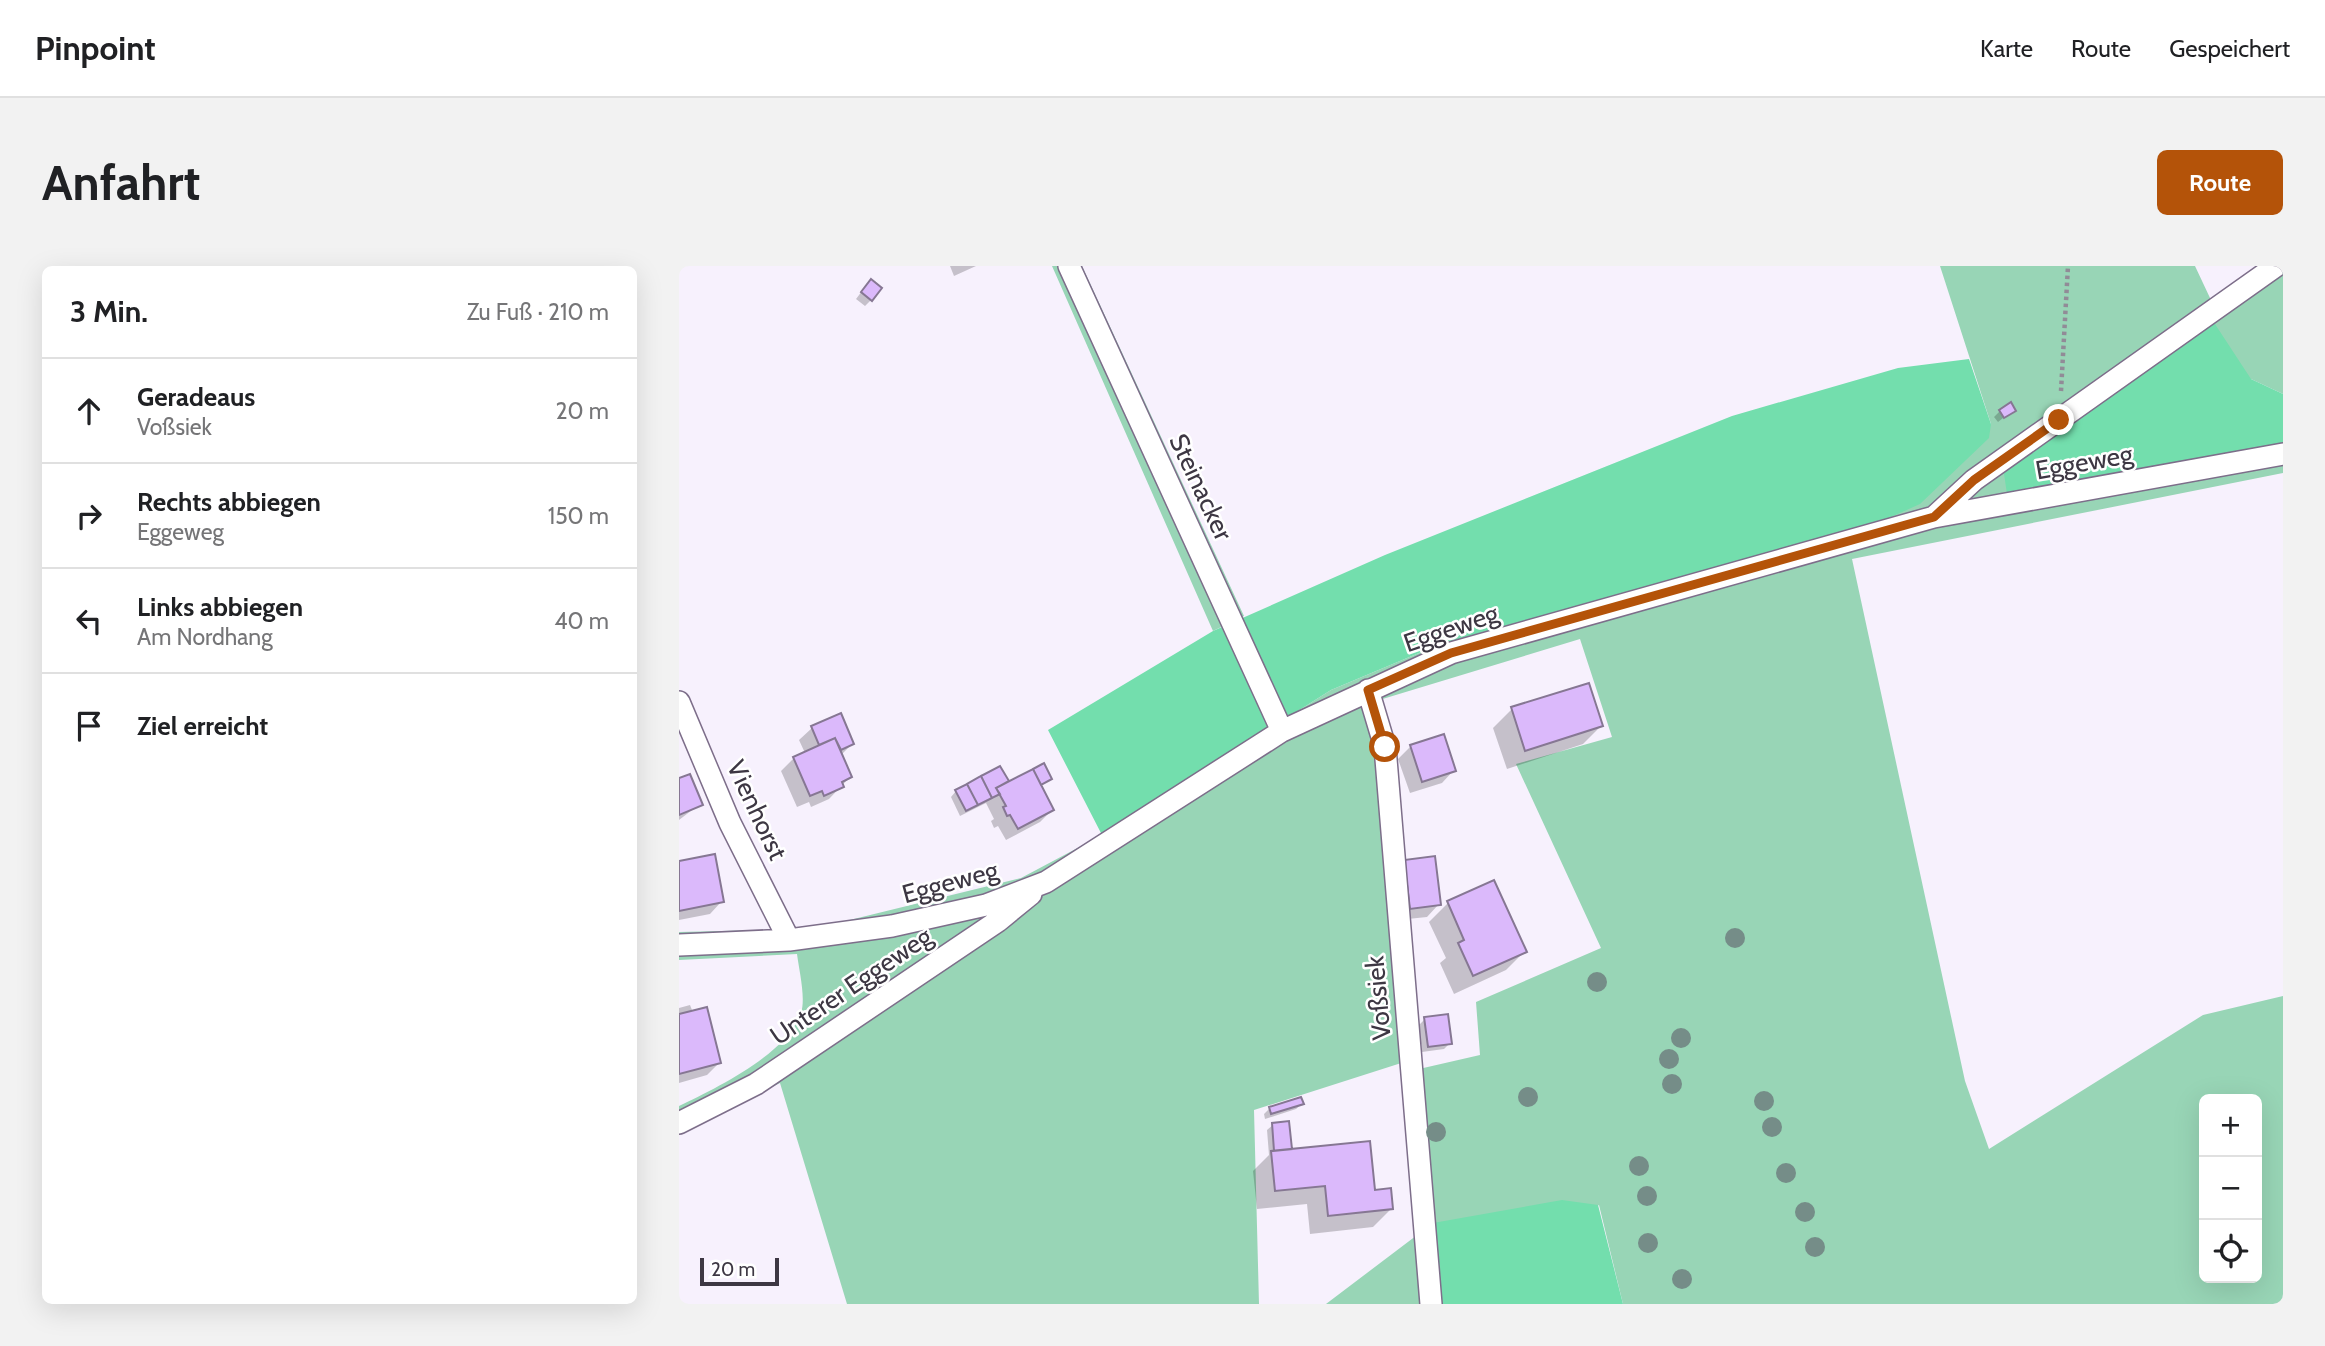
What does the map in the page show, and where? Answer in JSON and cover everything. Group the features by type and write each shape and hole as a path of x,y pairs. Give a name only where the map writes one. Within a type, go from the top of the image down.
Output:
{"street":[{"name":"Steinacker","path":"1069,266 1282,731"},
{"path":"1934,517 1974,480 2276,266"},
{"name":"Eggeweg","path":"679,945 789,940 892,926 986,905 1046,882 1282,731 1451,653 1934,517 2283,454"},
{"name":"Voßsiek","path":"1368,690 1385,747 1431,1304"},
{"name":"Vienhorst","path":"679,702 730,822 789,940"},
{"name":"Unterer Eggeweg","path":"679,1123 755,1084 998,921 1046,882"}],"path":[{"path":"2059,420 2068,266"}],"green space":[{"path":"1052,266 1082,266 1244,616 1213,631"},
{"path":"1940,266 2195,266 2218,315 2283,271 2283,394 2251,379 2008,494 2283,443 2283,473 1852,559 1965,1081 1989,1149 2203,1015 2283,996 2283,1304 1623,1304 1599,1205 1439,1304 1326,1304 1433,1223 1419,1069 1480,1055 1476,1002 1601,948 1516,764 1612,737 1580,639 1376,701 1420,1057 1254,1110 1259,1304 847,1304 780,1083 679,1134 679,1106 730,1080 766,1056 793,1028 801,1013 803,1000 797,954 679,960 679,932 813,929 1021,878 1102,835 1331,690 1438,645 1882,521 1991,424"},
{"path":"2213,321 2251,379 2283,394 2283,443 2007,494 2003,467"},
{"path":"1969,359 1991,424 1989,438 1920,504 1882,521 1438,645 1331,690 1102,835 1048,730 1213,631 1385,555 1732,416 1898,368"},
{"path":"1562,1200 1598,1205 1623,1304 1439,1304 1433,1223"}],"building":[{"path":"871,279 882,288 872,301 861,292"},
{"path":"2011,402 2016,411 2004,418 1999,410"},
{"path":"1589,683 1603,726 1525,751 1511,707"},
{"path":"841,713 854,744 841,750 835,738 819,745 811,726"},
{"path":"1444,734 1456,771 1422,782 1410,745"},
{"path":"835,738 852,777 842,782 844,787 824,796 822,791 810,796 793,757"},
{"path":"1044,763 1052,779 1041,785 1033,769"},
{"path":"1000,766 1009,781 996,788 1000,794 992,798 981,776"},
{"path":"1033,769 1054,810 1018,829 1010,815 1007,816 1003,807 1006,806 996,788"},
{"path":"690,774 703,805 679,815 679,778"},
{"path":"981,776 992,798 978,805 967,784"},
{"path":"967,784 978,805 966,811 955,790"},
{"path":"715,854 724,902 679,911 679,861"},
{"path":"1435,856 1441,905 1410,909 1404,860"},
{"path":"1494,880 1527,952 1473,976 1458,943 1464,940 1447,901"},
{"path":"707,1007 721,1063 679,1074 679,1014"},
{"path":"1448,1014 1452,1044 1428,1047 1424,1017"},
{"path":"1301,1097 1304,1104 1271,1114 1269,1107"},
{"path":"1289,1121 1292,1149 1274,1151 1272,1123"},
{"path":"1370,1141 1375,1190 1391,1188 1393,1209 1328,1216 1325,1186 1275,1191 1271,1151"}],"route":[{"path":"1385,747 1368,690 1451,653 1934,517 1974,480 2059,420"}]}
